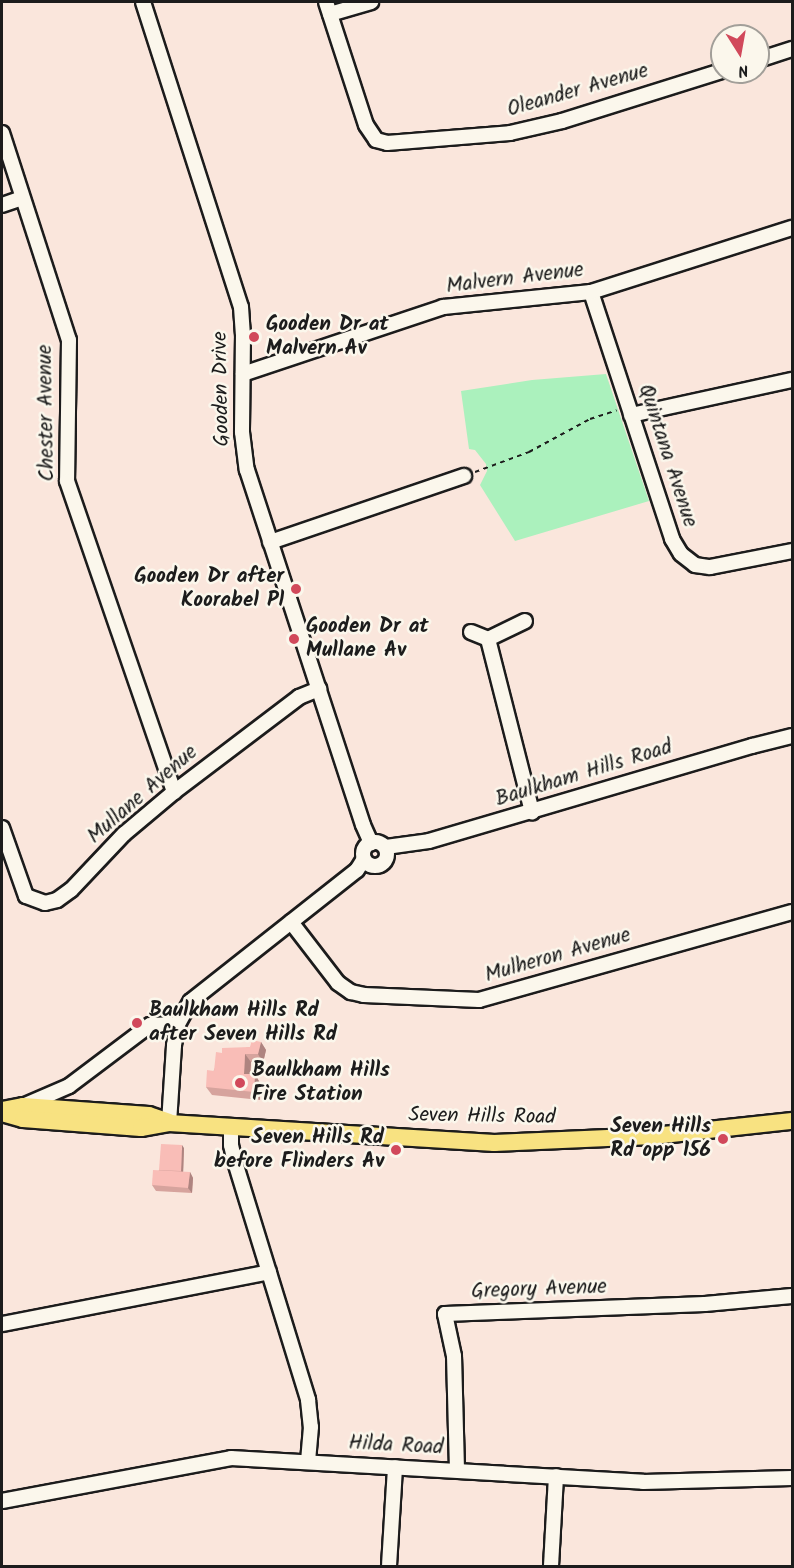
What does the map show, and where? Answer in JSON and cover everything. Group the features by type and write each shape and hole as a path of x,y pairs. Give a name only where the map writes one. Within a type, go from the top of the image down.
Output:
{"main road":[{"name":"Seven Hills Road","path":"2,1111 23,1106 149,1115 170,1123"},
{"name":"Seven Hills Road","path":"2,1111 23,1119 141,1128 170,1123 494,1143 653,1136 792,1121"}],"street":[{"name":"Gooden Drive","path":"143,2 235,286 243,319 244,456 270,542 363,825 371,843"},
{"path":"328,8 371,2"},
{"name":"Oleander Avenue","path":"328,8 366,125 376,140 387,143 510,133 562,121 710,75"},
{"path":"770,56 792,49"},
{"name":"Chester Avenue","path":"2,133 69,340 67,481 174,792"},
{"path":"2,205 22,198"},
{"name":"Malvern Avenue","path":"243,375 443,307 591,292 792,228"},
{"name":"Quintana Avenue","path":"591,292 672,539 681,554 695,565 710,567 792,551"},
{"path":"630,410 792,380"},
{"path":"270,542 464,476"},
{"path":"471,632 488,639 525,621"},
{"path":"488,639 532,812"},
{"name":"Mullane Avenue","path":"2,828 26,896 45,903 57,900 71,890 124,834 174,792 299,697 319,689"},
{"name":"Baulkham Hills Road","path":"386,847 429,840 532,812 792,736"},
{"path":"170,1123 174,1045 178,1024 191,1001 357,870 364,859 365,848 371,843 380,843 386,847 388,855 383,864 374,866 364,859"},
{"name":"Mulheron Avenue","path":"291,922 338,983 351,992 364,995 479,1000 792,912"},
{"path":"23,1106 69,1086 150,1026 178,1024"},
{"path":"231,1127 231,1145 235,1162 308,1400 311,1427 308,1461"},
{"path":"2,1324 269,1272"},
{"name":"Gregory Avenue","path":"457,1470 454,1356 445,1314 705,1304 792,1296"},
{"name":"Hilda Road","path":"2,1501 217,1459 308,1461 643,1482 792,1478"},
{"path":"389,1566 395,1467"},
{"path":"551,1566 556,1476"}],"path":[{"path":"464,476 530,452 582,423 630,410"}],"green space":[{"path":"606,374 649,501 515,541 480,485 487,471 486,464 475,450 469,449 461,391 532,380"}],"building":[{"path":"252,1040 261,1042 258,1054 245,1054 244,1074 255,1074 254,1092 206,1087 207,1070 214,1071 216,1052 222,1053 222,1048 250,1047"},
{"path":"161,1144 182,1145 181,1171 159,1170"},
{"path":"153,1170 190,1172 188,1188 152,1185"}],"place":[{"name":"Gooden Dr at Malvern Av","path":"254,337"},
{"name":"Gooden Dr after Koorabel Pl","path":"296,589"},
{"name":"Gooden Dr at Mullane Av","path":"294,639"},
{"name":"Baulkham Hills Rd after Seven Hills Rd","path":"137,1023"},
{"name":"Baulkham Hills Fire Station","path":"240,1083"},
{"name":"Seven Hills Rd opp 156","path":"723,1139"},
{"name":"Seven Hills Rd before Flinders Av","path":"396,1150"}]}
